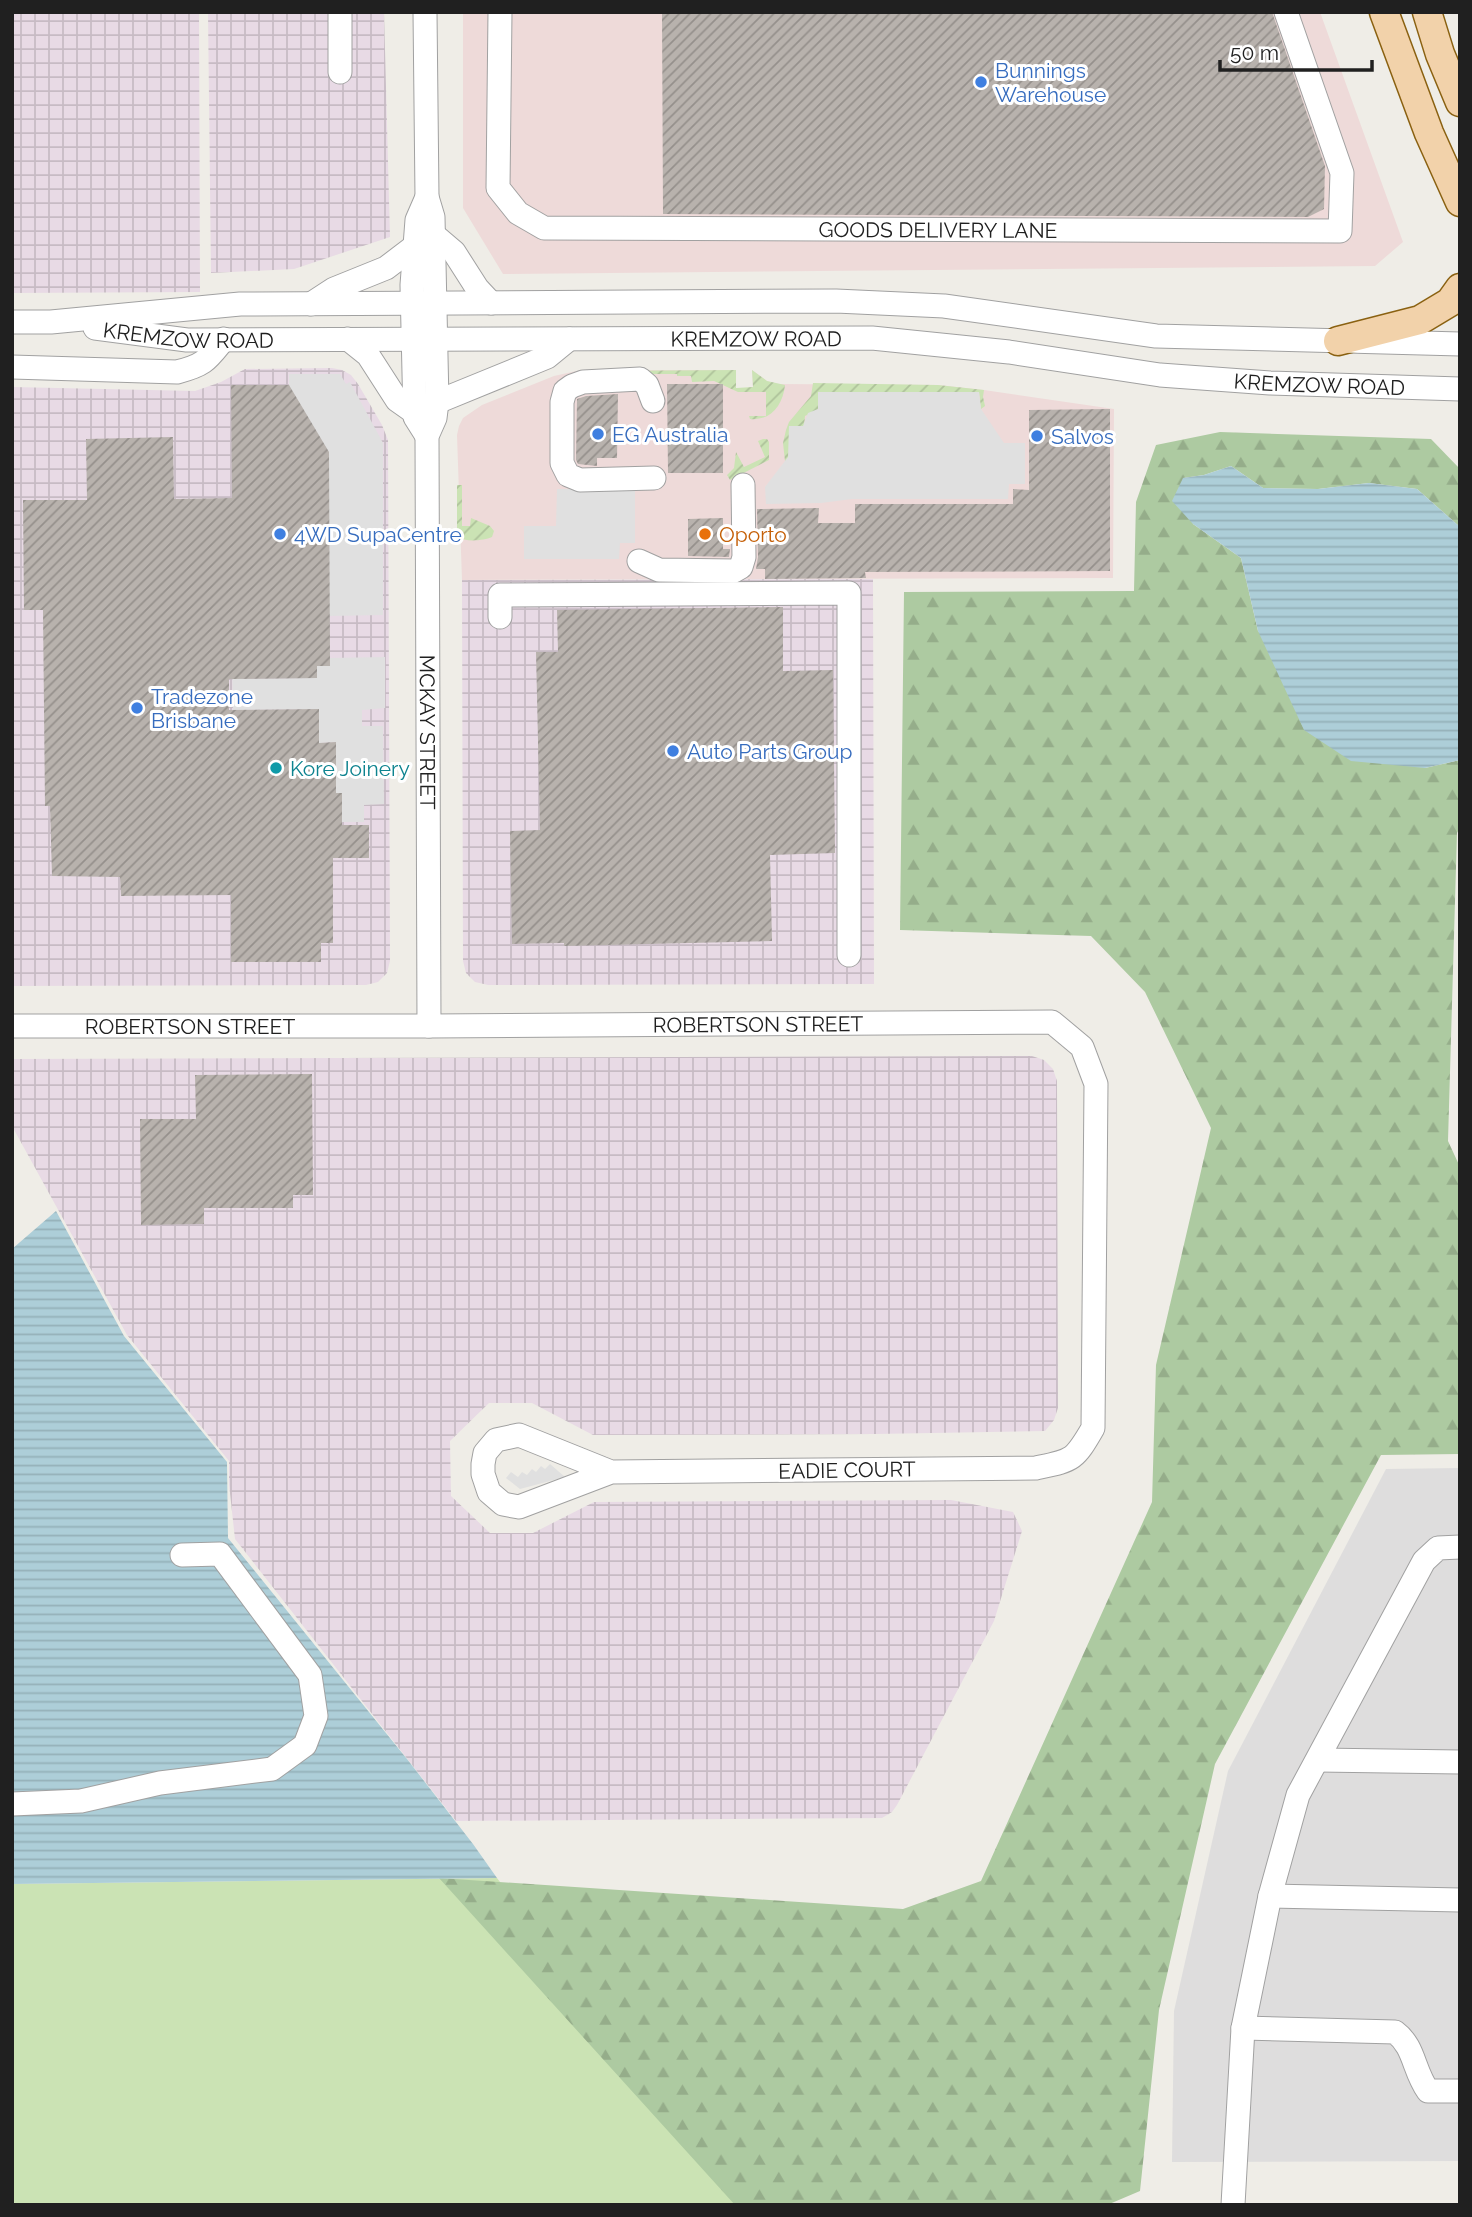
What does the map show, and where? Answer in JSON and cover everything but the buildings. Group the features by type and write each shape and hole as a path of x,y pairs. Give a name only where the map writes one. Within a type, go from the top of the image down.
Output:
{"main road":[{"path":"1384,12 1419,108 1460,202"},
{"path":"1427,12 1440,54 1460,102"},
{"path":"1338,341 1420,320 1450,302 1460,288"}],"street":[{"path":"340,12 340,72"},
{"name":"MCKAY STREET","path":"425,12 427,197 433,217 424,241 423,303 425,340 437,402 435,418 426,436 429,1026"},
{"name":"GOODS DELIVERY LANE","path":"500,12 498,188 518,213 544,228 1340,231 1342,173 1286,12"},
{"path":"311,304 334,289 386,268 424,241 454,252 477,288 491,303"},
{"name":"KREMZOW ROAD","path":"12,322 51,322 240,304 836,301 944,306 1156,336 1460,344"},
{"name":"KREMZOW ROAD","path":"51,322 187,340 872,338 1009,352 1160,375 1270,383 1460,389"},
{"path":"12,367 177,372 206,362 224,339"},
{"path":"348,339 368,355 397,400 414,412"},
{"path":"437,402 547,357 569,339"},
{"name":"MCKAY STREET","path":"425,340 414,412 426,436"},
{"path":"653,401 647,386 640,379 583,382 569,387 563,397 562,463 568,475 580,480 654,478"},
{"path":"639,561 659,570 734,571 741,567 744,557 743,485"},
{"path":"500,617 500,595 849,593 849,956"},
{"name":"ROBERTSON STREET","path":"12,1026 1052,1022 1082,1046 1096,1084 1093,1428 1079,1453"},
{"name":"EADIE COURT","path":"611,1472 519,1435 496,1440 489,1447 485,1453 483,1474 489,1492 503,1504 520,1507 611,1472 1036,1468 1065,1462 1079,1453"},
{"path":"1233,2205 1243,2028 1270,1896 1298,1795 1424,1561 1437,1548 1460,1547"},
{"path":"12,1804 82,1801 160,1783 272,1769 305,1745 316,1716 310,1675 220,1554 181,1555"},
{"path":"1318,1760 1460,1762"},
{"path":"1270,1896 1460,1900"},
{"path":"1243,2028 1395,2032 1406,2040 1420,2080 1428,2091 1460,2091"}],"shaded area":[{"path":"12,12 199,12 200,292 12,293"},
{"path":"208,12 384,12 390,237 294,269 211,273"},
{"path":"463,12 1320,12 1403,242 1375,266 503,274 463,208"},
{"path":"332,368 351,375 358,384 388,440 390,961 387,973 378,982 366,985 12,986 12,387 195,391 221,382 245,369"},
{"path":"581,370 736,370 736,388 749,388 753,387 752,370 776,384 938,385 1114,409 1113,578 462,580 457,435 463,418 482,405 554,376"},
{"path":"289,374 340,374 346,384 350,382 383,443 383,615 329,616"},
{"path":"818,392 979,392 981,409 1004,443 1025,443 1025,484 1009,484 1008,499 852,499 821,503 766,504 765,487 788,457 789,426 803,426 808,413 818,409"},
{"path":"557,489 635,489 635,543 620,543 619,559 524,559 524,526 556,526"},
{"path":"873,579 874,984 488,985 475,982 466,973 463,961 462,580"},
{"path":"385,657 385,708 362,710 362,726 383,726 384,804 364,805 364,822 342,822 342,793 336,793 335,742 319,743 319,709 233,710 232,665 243,679 317,678 317,666 330,658"},
{"path":"1032,1056 1044,1060 1053,1069 1057,1081 1058,1408 1054,1420 1045,1431 593,1435 532,1403 489,1403 450,1441 451,1496 490,1533 533,1533 594,1502 951,1500 1013,1512 1022,1531 994,1621 897,1805 882,1818 456,1821 235,1539 229,1461 127,1335 12,1126 12,1059"},
{"path":"550,1464 565,1477 520,1489 506,1478 511,1472 518,1477 522,1472 527,1475 532,1469 536,1472 541,1466 545,1469"},
{"path":"1460,1468 1460,2161 1172,2162 1174,2011 1228,1771 1386,1469"}],"green space":[{"path":"736,370 736,388 753,387 752,370 767,381 785,385 779,405 766,416 766,392 738,392 714,381 692,382 691,376 677,374 612,374 593,371"},
{"path":"813,383 938,385 984,390 985,406 981,409 979,392 819,392 819,409 805,416 804,426 789,426 801,462 785,461 783,443 786,430 789,422 811,396"},
{"path":"749,416 766,416 757,419 750,419"},
{"path":"1220,432 1431,439 1460,469 1460,527 1417,489 1369,483 1318,489 1263,488 1231,466 1204,475 1183,478 1193,524 1241,558 1258,631 1425,768 1460,760 1460,827 1457,833 1448,1141 1460,1167 1460,1454 1381,1455 1215,1764 1159,2010 1140,2191 1107,2205 735,2205 439,1878 903,1909 981,1881 1152,1502 1156,1365 1211,1128 1145,992 1091,936 900,930 904,592 1134,591 1136,502 1156,445"},
{"path":"763,439 769,442 769,460 730,480 727,475 734,468 736,452 744,467 765,457 758,441"},
{"path":"457,485 462,485 462,526 470,526 471,518 490,526 494,531 492,537 465,540 457,537"},
{"path":"497,1878 744,2205 12,2205 12,1884"}],"water":[{"path":"1231,466 1263,488 1318,489 1369,483 1417,489 1460,527 1460,760 1425,768 1351,761 1304,730 1258,631 1241,558 1193,524 1172,501 1183,478 1204,475"},
{"path":"56,1211 124,1336 227,1462 228,1538 407,1759 497,1878 12,1884 12,1249"}],"place":[{"name":"Bunnings Warehouse","path":"981,82"},
{"name":"EG Australia","path":"598,434"},
{"name":"Salvos","path":"1037,436"},
{"name":"4WD SupaCentre","path":"280,534"},
{"name":"Oporto","path":"705,534"},
{"name":"Tradezone Brisbane","path":"137,708"},
{"name":"Auto Parts Group","path":"673,751"},
{"name":"Kore Joinery","path":"276,768"}]}
